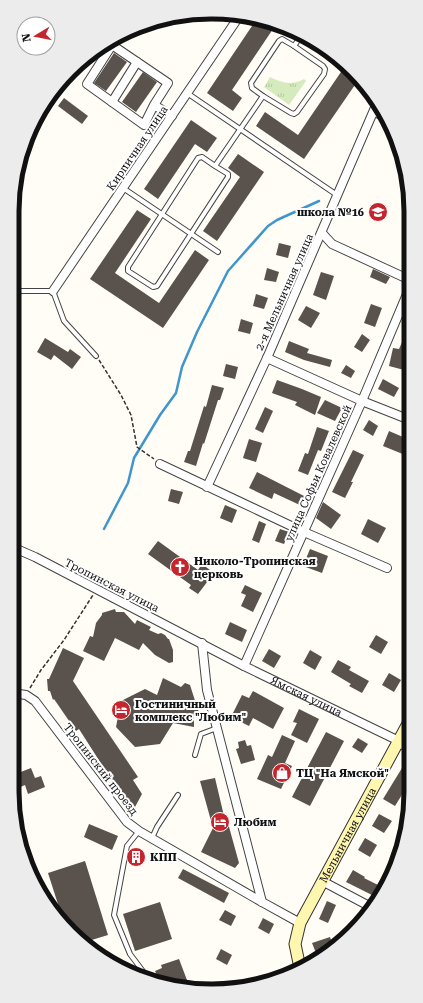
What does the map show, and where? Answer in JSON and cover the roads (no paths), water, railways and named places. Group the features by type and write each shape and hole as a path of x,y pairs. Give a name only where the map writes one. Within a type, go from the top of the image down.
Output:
{"street":[{"name":"Кирпичная улица","path":"53,291 236,21"},
{"path":"110,48 87,84 144,125 154,105 168,83 113,46"},
{"path":"112,102 137,62"},
{"path":"154,105 172,116"},
{"name":"2-я Мельничная улица","path":"207,487 267,358 374,109"},
{"path":"322,233 332,244 404,277"},
{"name":"улица Софьи Ковалевской","path":"244,666 362,401 404,301"},
{"path":"267,358 362,401 404,418"},
{"path":"160,464 304,532 387,568"},
{"name":"Тропинская улица","path":"19,550 202,643"},
{"path":"202,643 207,690 262,902"},
{"name":"Ямская улица","path":"202,643 244,666 404,744"},
{"name":"Тропинский проезд","path":"19,694 26,695 35,701 127,822 139,831 300,923"},
{"name":"Мельничная улица","path":"299,963 295,944 300,923 404,731"},
{"path":"322,881 367,905"}],"lane":[{"path":"282,39 294,46 323,66 325,69 324,74 294,114 263,96 252,88 250,83 279,41 282,39"},
{"path":"294,46 298,40"},
{"path":"187,93 337,194"},
{"path":"215,166 263,96"},
{"path":"372,113 379,116"},
{"path":"202,157 215,166 228,174 228,177 157,286 153,287 128,271 128,266 198,158 202,157"},
{"path":"123,188 218,252"},
{"path":"19,291 53,291 64,322 96,356"},
{"path":"194,755 201,734 217,728"},
{"path":"152,838 157,827 178,795"},
{"path":"139,831 127,846 114,915 130,954 143,971"}],"waterway":[{"path":"104,529 128,483 134,458 160,415 176,393 182,367 197,332 228,271 268,226 277,220 319,201"}],"place":[{"name":"школа №16","path":"378,212"},
{"name":"Николо-Тропинская церковь","path":"180,567"},
{"name":"Гостиничный комплекс \"Любим\"","path":"121,710"},
{"name":"ТЦ \"На Ямской\"","path":"282,773"},
{"name":"Любим","path":"220,822"},
{"name":"КПП","path":"136,857"}]}
